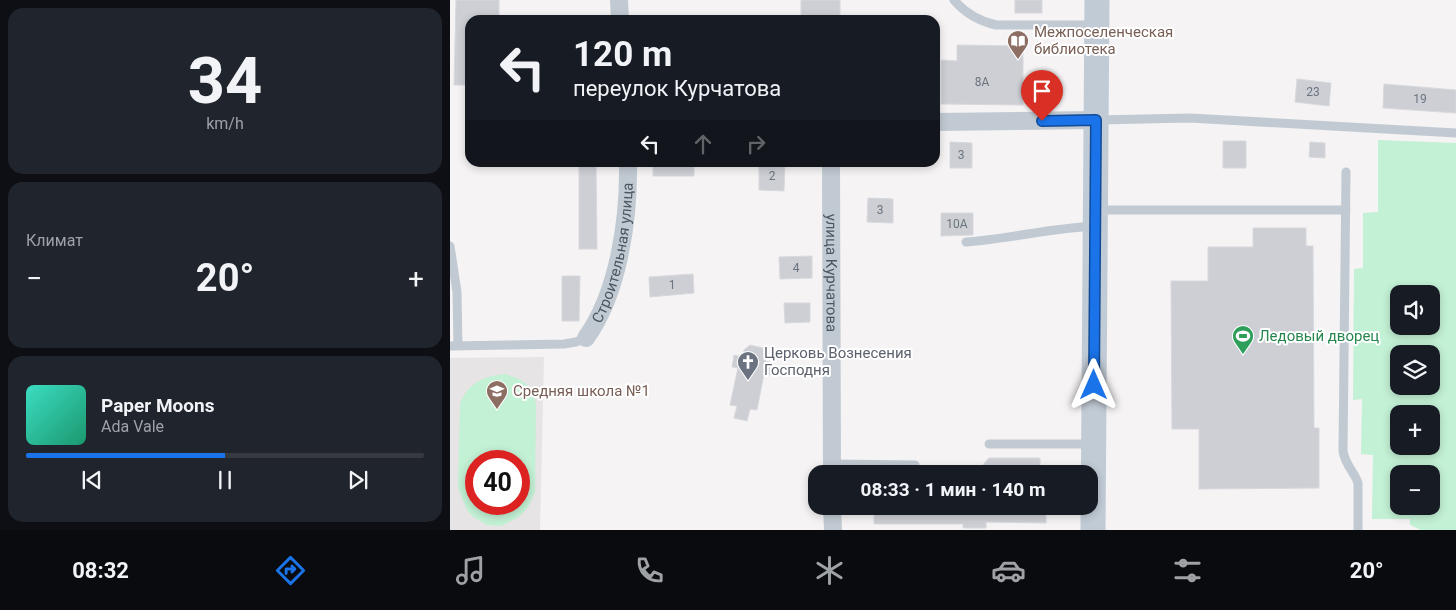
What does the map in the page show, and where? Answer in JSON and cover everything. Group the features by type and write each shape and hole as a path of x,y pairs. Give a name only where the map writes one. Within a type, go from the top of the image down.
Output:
{"street":[{"path":"619,0 620,15"},
{"path":"1094,530 1096,0"},
{"path":"940,122 1096,120"},
{"name":"Строительная улица","path":"586,338 596,324 608,295 620,251 625,219 628,167"},
{"name":"улица Курчатова","path":"831,167 832,465"},
{"path":"832,515 833,530"}],"lane":[{"path":"954,0 970,15 982,22 996,24 1096,25"},
{"path":"1096,120 1190,118 1456,134"},
{"path":"1346,172 1343,451 1345,460 1356,476 1358,483 1358,530"},
{"path":"966,242 994,240 1065,227 1095,218 1346,210"},
{"path":"450,246 457,292 454,346 564,344 586,338"},
{"path":"989,444 1094,444"}],"shaded area":[{"name":"Средняя школа №1","path":"544,357 540,530 450,530 450,358"}],"green space":[{"path":"1378,140 1456,143 1456,530 1421,530 1410,525 1410,519 1372,519 1373,455 1361,454 1362,399 1353,400 1354,269 1363,268 1363,213 1378,212"},
{"path":"505,374 517,378 529,387 535,397 535,492 530,503 530,450 465,450 465,505 458,488 460,404 472,386 490,377"},
{"path":"520,515 501,526 487,525 472,516"}],"building":[{"path":"456,0 499,0 499,15 465,15 465,85 454,85"},
{"path":"801,0 840,0 840,15 801,15"},
{"path":"1015,0 1042,0 1042,13 1015,13"},
{"path":"957,45 1023,46 1023,105 941,104 941,60 957,61"},
{"path":"1297,79 1331,83 1329,106 1295,102"},
{"path":"1384,84 1456,90 1456,113 1383,108"},
{"path":"1223,141 1246,141 1246,168 1223,168"},
{"path":"950,142 972,143 972,168 950,168"},
{"path":"1310,142 1325,143 1325,158 1309,157"},
{"path":"579,167 596,167 597,249 579,249"},
{"path":"653,167 694,167 694,176 653,176"},
{"path":"759,167 785,167 784,191 759,190"},
{"path":"868,198 893,199 893,223 867,222"},
{"path":"941,213 973,213 973,235 941,236"},
{"name":"Ледовый дворец","path":"1253,228 1306,228 1306,246 1313,246 1314,428 1319,428 1319,488 1199,489 1199,429 1172,429 1171,281 1208,281 1208,247 1253,247"},
{"path":"812,256 812,278 780,279 779,257"},
{"path":"693,274 694,293 650,297 649,277"},
{"path":"562,276 580,276 579,321 562,321"},
{"path":"784,303 810,303 810,322 785,323"},
{"name":"Церковь Вознесения Господня","path":"750,345 763,348 766,355 765,361 773,363 770,375 764,374 757,410 750,409 747,421 734,418 737,406 730,405 738,368 732,367 734,355 743,357 744,350"},
{"path":"989,458 1040,458 1040,465 983,465"},
{"path":"874,515 1046,515 1046,523 986,522 986,528 963,528 963,524 874,524"}],"place":[{"name":"Межпоселенческая библиотека","path":"1018,60"},
{"name":"Ледовый дворец","path":"1243,355"},
{"name":"Церковь Вознесения Господня","path":"748,381"},
{"name":"Средняя школа №1","path":"497,410"}],"route":[{"path":"1042,121 1096,120 1094,385"}]}
